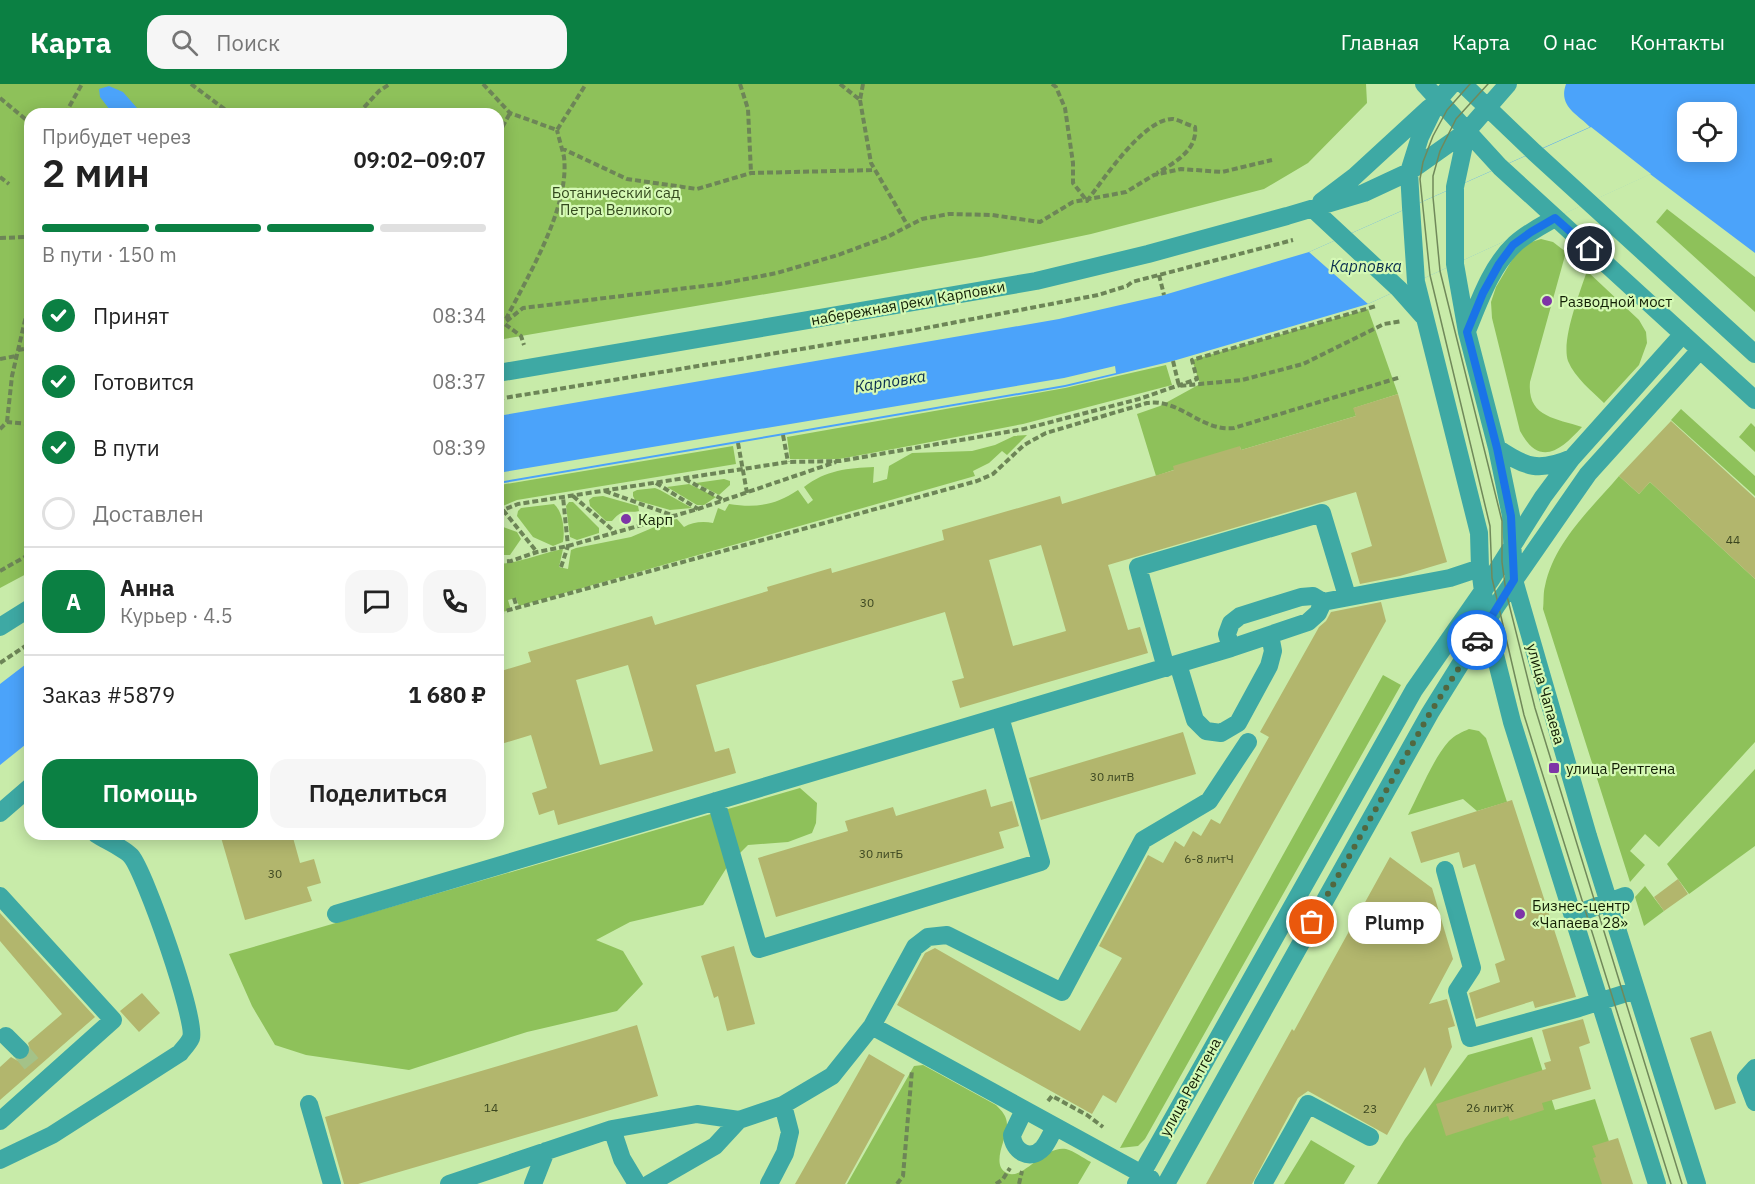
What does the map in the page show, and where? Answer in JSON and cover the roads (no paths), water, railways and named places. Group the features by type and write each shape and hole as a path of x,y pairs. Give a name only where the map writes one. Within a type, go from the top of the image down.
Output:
{"street":[{"path":"1424,84 1500,167 1755,400"},
{"path":"1452,84 1438,100 1420,137 1409,172 1416,282 1479,533 1480,568 1487,623 1512,722 1657,1184"},
{"path":"1463,84 1755,354"},
{"name":"набережная реки Карповки","path":"504,372 1035,280 1148,254 1313,209 1364,193 1409,172 1467,131 1509,84"},
{"name":"набережная реки Карповки","path":"1313,209 1354,177 1438,100"},
{"name":"улица Чапаева","path":"1467,131 1455,187 1455,264 1467,332 1497,448 1511,516 1514,580 1547,701 1616,899 1636,990 1697,1184"},
{"path":"1313,209 1399,289 1425,318"},
{"path":"1467,332 1483,293 1499,264 1513,245 1555,218"},
{"name":"улица Рентгена","path":"1139,1179 1414,690 1483,591 1543,497 1572,458 1683,334"},
{"name":"улица Рентгена","path":"1166,1184 1430,713 1514,580 1588,474 1700,350"},
{"path":"1497,448 1518,462 1537,468 1555,466 1572,458"},
{"path":"1270,635 1274,651 1269,666 1238,723 1221,733 1206,731 1195,720 1172,666 1138,567 1322,513 1347,596"},
{"path":"1231,648 1227,634 1231,623 1240,616 1301,597 1312,596 1323,602 1450,578 1480,568"},
{"path":"336,914 1231,648 1308,622 1318,613 1323,602"},
{"path":"0,627 24,612"},
{"path":"716,801 759,949 1041,862 1000,717"},
{"path":"449,1184 612,1129 697,1114 739,1120 783,1105 832,1076 872,1026 915,948 928,937 946,936 1062,992 1143,840 1209,801 1248,742"},
{"path":"0,813 24,793"},
{"path":"0,1160 62,1128 180,1053 191,1038 191,1023 179,978 152,898 131,856 106,840"},
{"path":"1445,870 1472,968 1457,991 1470,1038 1636,990"},
{"path":"0,896 113,1020 41,1074 0,1121"},
{"path":"1573,915 1616,899"},
{"path":"1247,987 1269,999"},
{"path":"872,1026 1055,1126 1139,1179 1161,1184"},
{"path":"6,1036 20,1050"},
{"path":"1755,1068 1746,1078 1755,1102"},
{"path":"309,1104 333,1184"},
{"path":"1263,1184 1308,1104 1370,1137"},
{"path":"769,1184 785,1153 790,1132 783,1105"},
{"path":"1024,1110 1012,1135 1012,1142 1020,1152 1028,1155 1041,1150 1055,1126"},
{"path":"649,1184 715,1146 739,1120"},
{"path":"612,1129 622,1159 637,1184"},
{"path":"533,1184 546,1151"}],"water":[{"name":"Карповка","path":"1566,84 1755,84 1755,253 1650,174 1368,304 1173,361 1065,387 504,483 504,415 1059,319 1164,295 1309,252 1590,127 1567,104 1564,92"},
{"path":"109,86 123,92 137,108 108,108 100,97 99,89"},
{"path":"24,666 24,746 0,765 0,684"}],"tunnel":[{"path":"20,1050 36,1069"}],"tram line":[{"path":"1470,84 1447,110 1433,136 1423,162 1420,179 1430,275 1490,526 1492,578 1524,715 1671,1184"},
{"path":"1488,84 1456,119 1440,151 1433,176 1440,271 1502,521 1502,562 1506,592 1535,708 1682,1184"}],"place":[{"name":"Разводной мост","path":"1547,301"},
{"name":"Карп","path":"626,519"},
{"name":"улица Рентгена","path":"1554,768"},
{"name":"Бизнес-центр «Чапаева 28»","path":"1520,914"},
{"name":"Plump","path":"1312,922"}],"park label":[{"name":"Ботанический сад Петра Великого","path":"616,200"}]}
